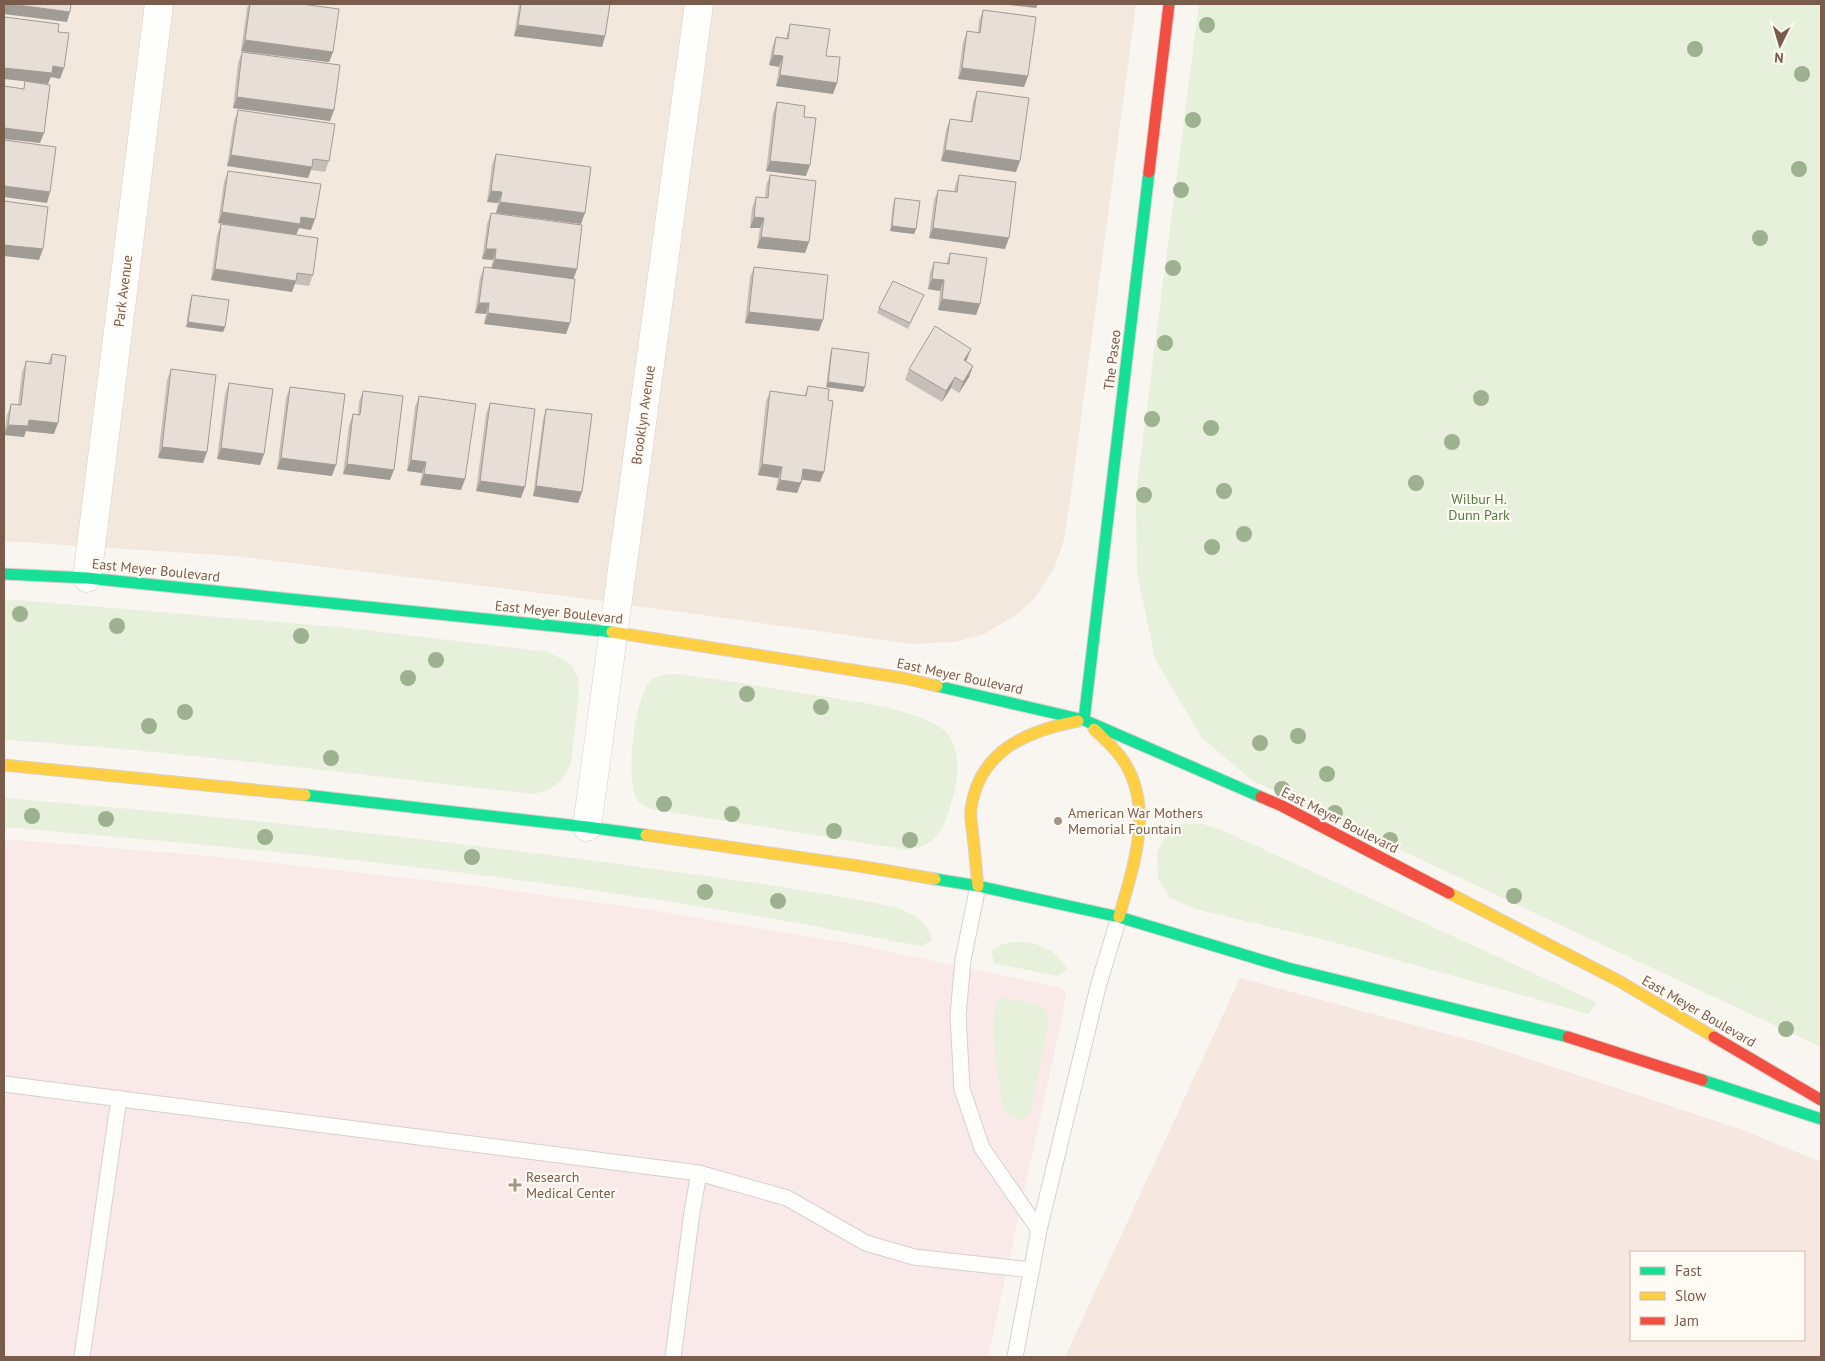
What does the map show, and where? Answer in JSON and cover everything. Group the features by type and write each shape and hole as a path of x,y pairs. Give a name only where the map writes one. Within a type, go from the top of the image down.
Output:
{"main road":[{"name":"The Paseo","path":"1084,720 1170,4"},
{"name":"East Meyer Boulevard","path":"4,574 87,578 614,632 903,678 1084,720 1291,811 1619,981 1821,1100"},
{"path":"978,886 971,811 976,784 990,762 1010,745 1030,733 1060,724 1084,720 1115,750 1128,767 1136,788 1140,811 1134,862 1119,917"},
{"path":"4,766 214,785 586,827 859,866 978,886 1119,917 1288,968 1587,1042 1821,1119"}],"street":[{"name":"Park Avenue","path":"87,578 159,4"},
{"name":"Brooklyn Avenue","path":"586,827 699,4"}],"lane":[{"path":"978,886 962,960 958,1016 962,1090 982,1148 1039,1230"},
{"path":"1015,1357 1039,1230 1098,987 1119,917"},
{"path":"4,1084 699,1173 787,1198 866,1243 914,1257 1032,1270"},
{"path":"82,1357 119,1098"},
{"path":"673,1357 699,1173"}],"shaded area":[{"path":"4,4 1136,4 1071,494 1064,540 1054,569 1035,598 1016,615 984,634 955,642 912,644 565,596 234,556 4,541"},
{"name":"Research Medical Center","path":"4,839 220,857 469,885 652,910 853,944 1057,987 1066,993 1063,1013 988,1357 4,1357"},
{"path":"1240,978 1484,1044 1740,1129 1821,1162 1821,1357 1065,1357"}],"green space":[{"name":"Wilbur H. Dunn Park","path":"1199,4 1821,4 1821,1047 1253,781 1202,738 1155,659 1137,572 1136,492"},
{"path":"4,599 349,628 547,652 563,659 572,666 578,678 579,693 571,763 562,780 549,790 533,794 137,750 4,740"},
{"path":"680,674 876,705 917,716 933,723 950,737 957,760 956,785 942,828 927,844 909,850 651,809 644,805 638,801 634,792 632,778 633,742 639,707 643,693 654,678 662,675"},
{"path":"4,798 226,818 448,842 784,887 895,907 907,912 923,923 930,933 932,940 921,946 705,907 476,874 240,848 4,827"},
{"path":"1182,824 1203,824 1226,832 1596,1002 1589,1014 1326,940 1199,910 1170,898 1158,879 1157,852 1168,832"},
{"path":"1013,942 1029,943 1044,947 1057,956 1067,969 1058,976 994,963 991,950 1003,944"},
{"path":"999,997 1040,1005 1047,1012 1048,1025 1031,1111 1023,1119 1010,1118 1003,1108 994,1035 995,1007"}],"building":[{"path":"10,4 71,4 70,12"},
{"path":"250,4 301,4 339,9 333,52 245,40"},
{"path":"521,4 610,4 605,36 518,25"},
{"path":"983,10 1036,17 1028,76 962,68 967,31 980,33"},
{"path":"4,17 59,24 58,32 69,33 64,68 53,66 52,73 4,68"},
{"path":"790,24 830,29 826,56 840,57 837,83 780,75 783,56 773,55 776,37 788,39"},
{"path":"242,52 340,65 334,110 237,97"},
{"path":"25,81 50,85 44,133 4,128 4,86 24,89"},
{"path":"977,91 1029,98 1020,161 945,150 950,119 972,122"},
{"path":"777,102 805,106 804,117 816,118 810,165 770,161"},
{"path":"238,110 335,124 329,161 313,159 312,167 231,155"},
{"path":"4,140 56,147 50,192 4,186"},
{"path":"496,154 591,167 585,213 500,202 502,192 491,191"},
{"path":"228,171 321,184 315,219 301,217 300,224 222,212"},
{"path":"770,175 816,181 809,242 761,237 764,218 754,217 756,197 768,198"},
{"path":"959,175 1016,182 1009,238 933,228 938,190 957,192"},
{"path":"895,198 920,201 916,229 892,226"},
{"path":"4,201 48,207 43,249 4,245"},
{"path":"491,213 582,225 577,269 495,259 496,249 486,249"},
{"path":"221,224 318,238 313,275 297,273 296,281 215,269"},
{"path":"950,253 987,258 980,304 942,299 944,280 932,279 934,262 949,264"},
{"path":"484,267 575,279 570,323 488,313 489,303 479,303"},
{"path":"754,267 828,275 823,320 749,312"},
{"path":"893,281 924,295 910,323 879,308"},
{"path":"192,295 229,300 225,327 188,322"},
{"path":"935,326 971,349 964,360 973,366 963,382 955,377 946,391 909,369"},
{"path":"832,348 869,353 865,387 828,382"},
{"path":"52,354 66,356 58,423 29,420 28,426 8,425 11,404 21,405 26,361 51,364"},
{"path":"171,369 216,375 207,452 162,447"},
{"path":"229,383 273,389 264,454 221,448"},
{"path":"808,386 829,389 828,400 833,401 824,472 803,469 801,483 780,480 782,467 762,464 770,391 806,396"},
{"path":"290,387 345,394 336,465 281,458"},
{"path":"363,391 403,396 394,470 347,464 353,414 360,415"},
{"path":"419,396 476,404 465,479 424,474 426,462 411,460"},
{"path":"490,403 535,409 525,487 480,481"},
{"path":"546,409 592,414 582,492 536,486"}],"traffic: fast":[{"path":"1084,720 1149,172"},
{"path":"4,574 87,578 612,632"},
{"path":"937,686 1084,720 1261,797"},
{"path":"305,795 646,835"},
{"path":"935,879 978,886 1119,917 1288,968 1568,1037"},
{"path":"1702,1080 1821,1119"}],"traffic: slow":[{"path":"612,632 903,678 937,686"},
{"path":"978,886 971,809 976,789 984,772 995,758 1023,738 1059,725 1078,721"},
{"path":"1094,729 1123,760 1133,778 1138,798 1139,818 1135,858 1119,917"},
{"path":"4,765 305,795"},
{"path":"646,835 935,879"},
{"path":"1449,893 1619,981 1714,1037"}],"traffic: jam":[{"path":"1149,172 1169,4"},
{"path":"1261,797 1282,806 1449,893"},
{"path":"1568,1037 1702,1080"},
{"path":"1714,1037 1821,1100"}],"place":[{"name":"American War Mothers Memorial Fountain","path":"1058,821"},
{"name":"Research Medical Center","path":"515,1185"}]}
